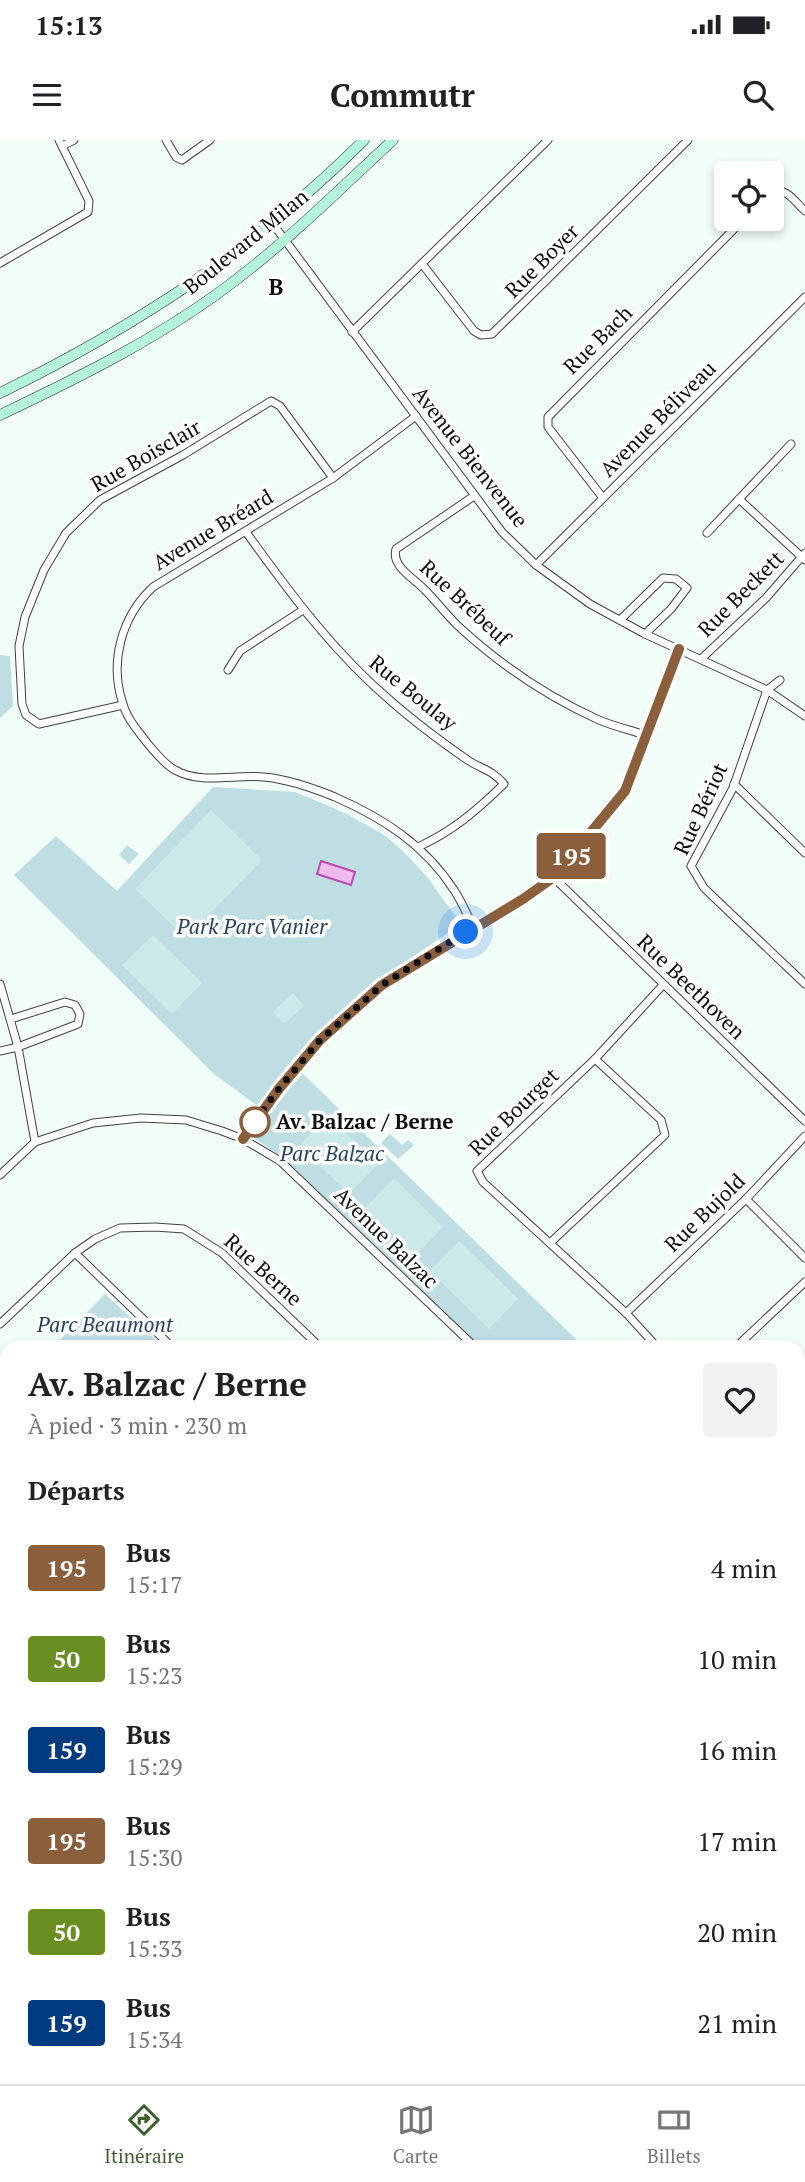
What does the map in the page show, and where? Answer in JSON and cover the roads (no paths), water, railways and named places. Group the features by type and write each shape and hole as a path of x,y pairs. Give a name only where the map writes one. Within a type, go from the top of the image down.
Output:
{"main road":[{"name":"Boulevard Milan","path":"0,393 54,367 164,303 273,224 364,140"},
{"name":"Boulevard Milan","path":"0,415 59,387 176,323 238,279 393,140"}],"street":[{"path":"0,263 89,212 89,201 61,143 74,140"},
{"path":"166,140 173,155 180,160 189,157 210,140"},
{"path":"352,332 548,140"},
{"name":"Rue Boyer","path":"423,265 474,331 481,335 492,334 688,140"},
{"path":"784,192 805,211"},
{"name":"Avenue Bienvenue","path":"273,224 474,496 502,532 536,565 590,604 620,621 767,690 805,716"},
{"name":"Rue Bach","path":"603,498 548,427 548,416 732,231"},
{"name":"Avenue Béliveau","path":"536,565 805,298"},
{"name":"Rue Boisclair","path":"123,705 39,724 26,715 22,704 19,646 25,617 44,570 66,533 100,500 271,401 280,406 333,478"},
{"name":"Avenue Bréard","path":"416,416 333,478 153,587 140,601 126,624 119,651 118,675 123,705 135,727 174,770 202,778 264,777 319,791 360,808 393,826 418,847 454,890 474,928"},
{"path":"708,533 791,444"},
{"name":"Rue Brébeuf","path":"474,496 396,550 394,556 397,565 424,588 457,625 501,661 550,695 601,721 645,735"},
{"path":"739,499 804,557"},
{"name":"Rue Boulay","path":"246,533 303,610 351,665 393,704 471,762 494,773 503,784 480,808 446,834 418,847"},
{"name":"Rue Beckett","path":"701,659 766,598 804,557"},
{"path":"620,621 663,578 677,579 687,588 671,609 645,634"},
{"path":"229,670 240,651 303,610"},
{"path":"243,1139 278,1090 320,1040 382,985 523,899 554,877 625,791 679,649"},
{"path":"767,690 780,680"},
{"name":"Rue Bériot","path":"767,690 734,785 691,866 704,888 805,984"},
{"path":"734,785 805,853"},
{"name":"Rue Beethoven","path":"554,877 805,1121"},
{"path":"0,984 18,1047 35,1142"},
{"name":"Rue Bourget","path":"651,1340 626,1313 483,1182 477,1171 595,1059 663,985"},
{"path":"0,1051 18,1047 78,1024 80,1014 75,1005 65,1002 10,1019"},
{"path":"550,1243 665,1135 661,1120 595,1059"},
{"name":"Avenue Balzac","path":"0,1175 35,1142 93,1123 141,1118 186,1120 243,1139 280,1161 468,1340"},
{"name":"Rue Bujold","path":"626,1313 746,1199 805,1136"},
{"path":"746,1199 805,1258"},
{"name":"Rue Berne","path":"0,1324 75,1253 95,1239 120,1228 184,1229 222,1253 313,1340"},
{"path":"75,1253 165,1340"},
{"path":"743,1340 805,1282"}],"place":[{"name":"Av. Balzac / Berne","path":"255,1122"}],"district":[{"name":"B","path":"276,287"}],"park label":[{"name":"Park Parc Vanier","path":"252,927"},
{"name":"Parc Balzac","path":"332,1154"},
{"name":"Parc Beaumont","path":"105,1325"}]}
